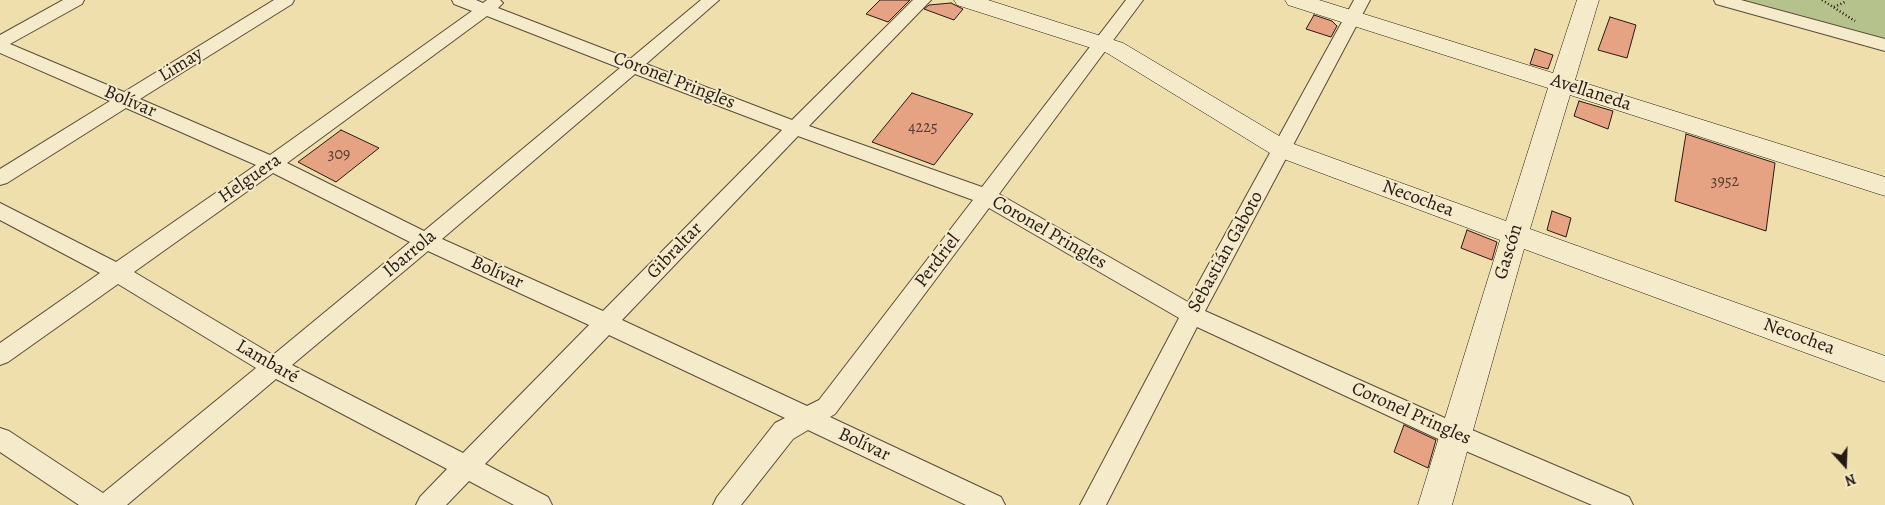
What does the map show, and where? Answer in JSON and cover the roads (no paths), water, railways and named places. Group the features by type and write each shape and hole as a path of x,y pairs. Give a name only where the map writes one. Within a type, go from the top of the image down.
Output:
{"street":[{"path":"0,42 76,0"},
{"name":"Limay","path":"0,178 286,0"},
{"name":"Coronel Pringles","path":"460,0 492,5 634,65 795,128 986,197 1192,315 1456,435 1620,505"},
{"name":"Ibarrola","path":"108,505 426,241 711,0"},
{"name":"Gibraltar","path":"429,505 795,128 924,0"},
{"name":"Necochea","path":"965,0 1103,43 1282,149 1885,369"},
{"name":"Perdriel","path":"726,505 784,431 826,407 1135,0"},
{"name":"Avellaneda","path":"1296,0 1357,9 1562,83 1885,187"},
{"name":"Gascón","path":"1435,505 1515,233 1588,0"},
{"path":"1722,0 1885,45"},
{"name":"Helguera","path":"0,355 272,164 492,5"},
{"name":"Sebastián Gaboto","path":"1093,505 1192,315 1357,9"},
{"name":"Bolívar","path":"0,46 126,99 272,164 426,241 606,323 980,503"},
{"name":"Lambaré","path":"0,210 118,273 274,367 539,505"},
{"path":"0,439 100,505"}]}
